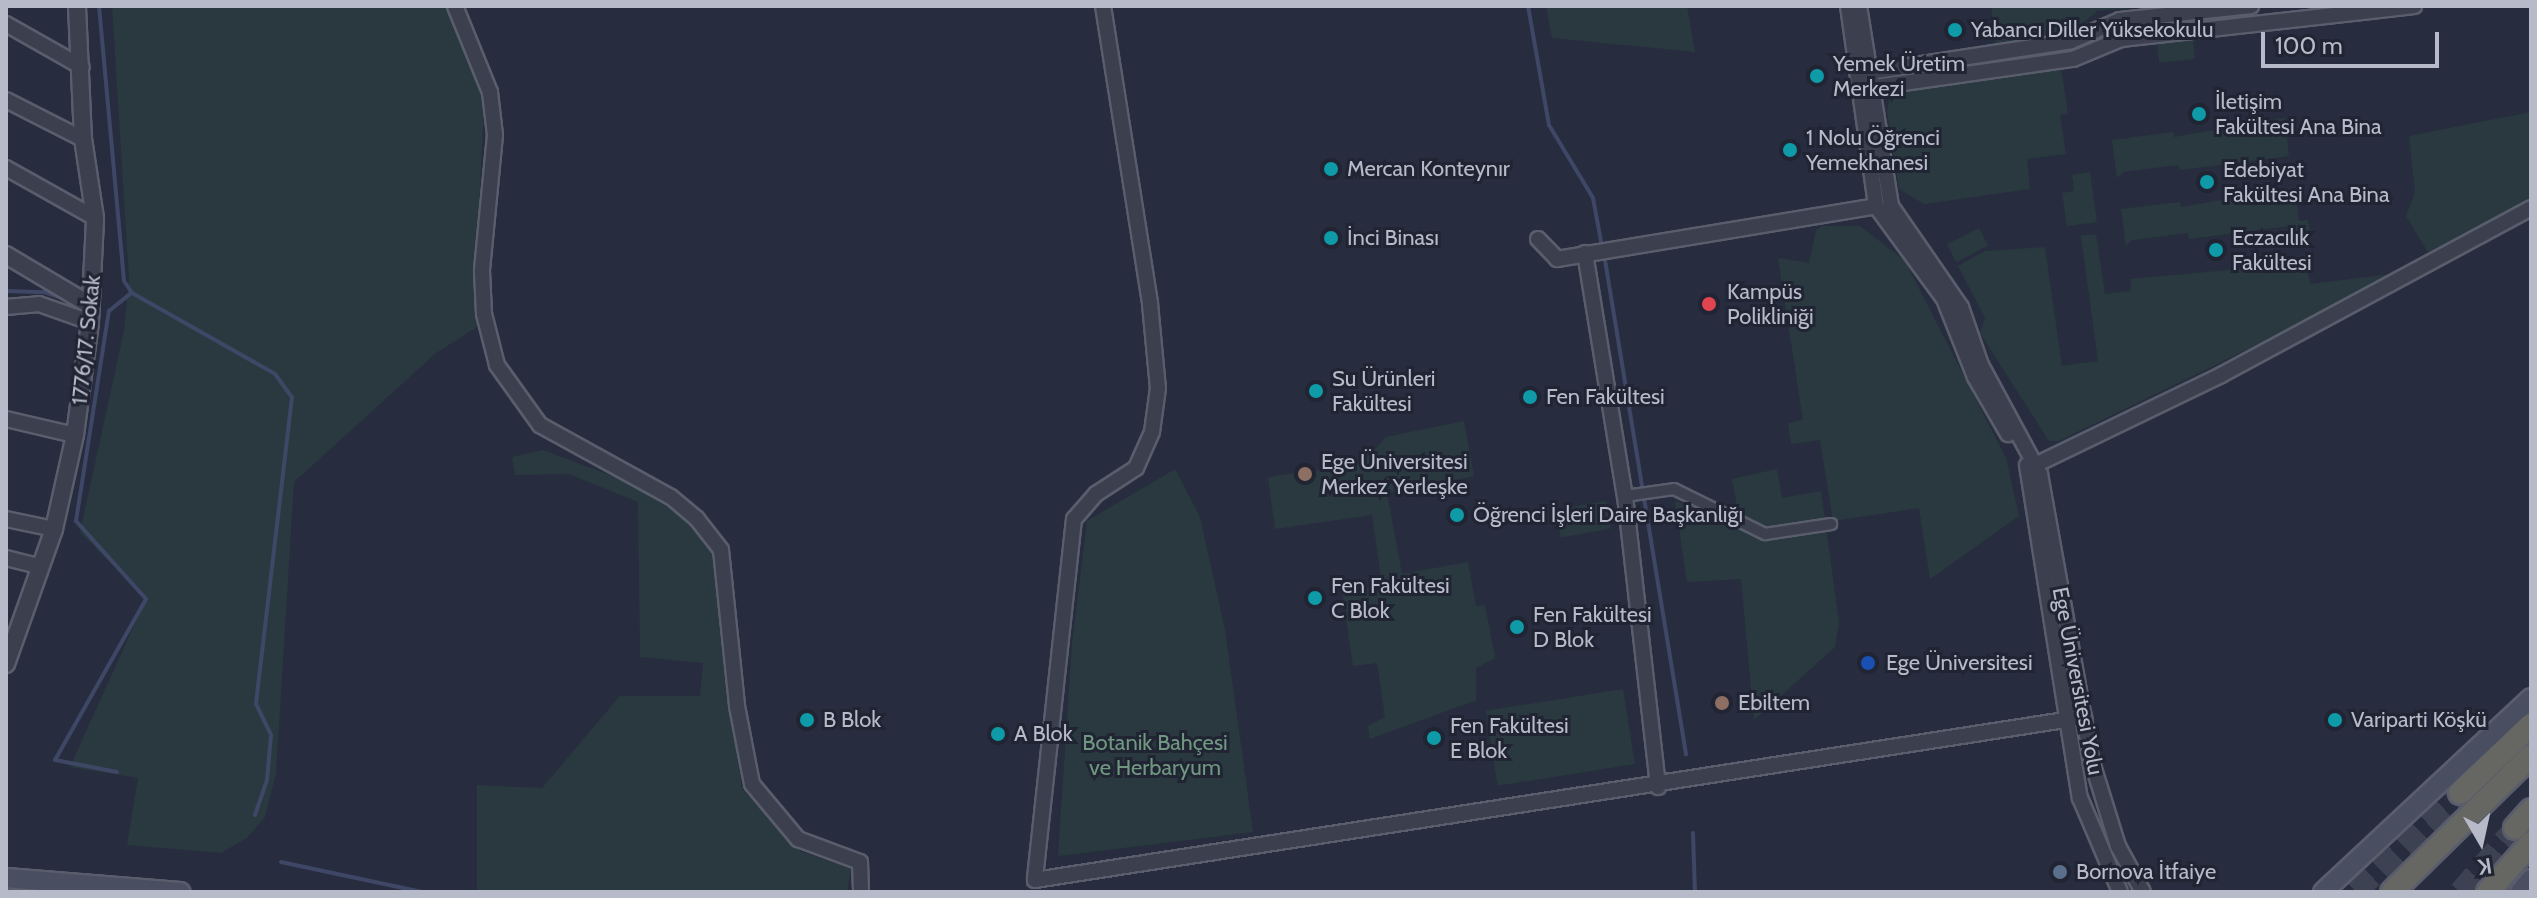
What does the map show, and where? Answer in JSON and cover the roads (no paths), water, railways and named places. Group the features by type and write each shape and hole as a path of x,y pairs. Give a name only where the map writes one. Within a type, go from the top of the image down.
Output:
{"highway":[{"path":"2460,793 2531,725"},
{"path":"2392,892 2531,756"},
{"path":"2488,892 2523,836 2531,810"}],"main road":[{"path":"2323,892 2531,698"},
{"path":"6,878 180,892"},
{"path":"2520,892 2531,879"}],"street":[{"name":"1776/17. Sokak","path":"6,664 54,529 75,435 90,322 95,218 83,139 77,6"},
{"path":"455,6 490,92 495,135 482,271 484,314 497,365 540,425 671,497 697,519 721,550 732,665 752,784 798,839 860,862 861,892"},
{"path":"1103,6 1149,292 1158,388 1152,432 1136,468 1096,494 1074,519 1035,880 1658,787 2084,717"},
{"path":"1848,6 1864,72"},
{"path":"1859,6 1864,72 1882,205 1944,299 1975,377 2031,464 2221,375 2529,209"},
{"path":"1864,72 2071,41 2120,20 2251,6"},
{"path":"1866,88 2073,59 2121,39 2340,10 2414,6"},
{"path":"6,24 82,67"},
{"path":"6,100 83,139"},
{"path":"6,168 95,218"},
{"path":"1538,239 1557,259 1882,205"},
{"path":"1585,253 1625,496 1658,787"},
{"path":"6,255 90,305"},
{"path":"6,307 39,304 90,322"},
{"path":"6,419 75,435"},
{"name":"Ege Üniversitesi Yolu","path":"2031,464 2084,717 2118,846 2143,892"},
{"name":"Ege Üniversitesi Yolu","path":"2031,464 2064,719 2080,798 2109,877 2120,892"},
{"path":"1625,496 1674,489 1765,534 1831,524"},
{"path":"6,519 54,529"},
{"path":"6,558 41,567"}],"waterway":[{"path":"99,6 124,281 132,293 275,374 292,397 256,704 271,735 267,780 255,815"},
{"path":"1528,6 1549,125 1593,198 1601,241"},
{"path":"1605,260 1686,754"},
{"path":"6,291 44,292 66,299"},
{"path":"117,772 55,760 146,599 76,521 109,311 131,293"},
{"path":"1693,833 1695,892"},
{"path":"281,862 422,892"}],"tunnel":[{"path":"2356,892 2460,793"},
{"path":"2460,892 2515,828"}],"place":[{"name":"Yabancı Diller Yüksekokulu","path":"1955,30"},
{"name":"Yemek Üretim Merkezi","path":"1817,76"},
{"name":"İletişim Fakültesi Ana Bina","path":"2199,114"},
{"name":"1 Nolu Öğrenci Yemekhanesi","path":"1790,150"},
{"name":"Mercan Konteynır","path":"1331,169"},
{"name":"Edebiyat Fakültesi Ana Bina","path":"2207,182"},
{"name":"İnci Binası","path":"1331,238"},
{"name":"Eczacılık Fakültesi","path":"2216,250"},
{"name":"Kampüs Polikliniği","path":"1709,304"},
{"name":"Su Ürünleri Fakültesi","path":"1316,391"},
{"name":"Fen Fakültesi","path":"1530,397"},
{"name":"Ege Üniversitesi Merkez Yerleşke","path":"1305,474"},
{"name":"Öğrenci İşleri Daire Başkanlığı","path":"1457,515"},
{"name":"Fen Fakültesi C Blok","path":"1315,598"},
{"name":"Fen Fakültesi D Blok","path":"1517,627"},
{"name":"Ege Üniversitesi","path":"1868,663"},
{"name":"Ebiltem","path":"1722,703"},
{"name":"B Blok","path":"807,720"},
{"name":"Variparti Köşkü","path":"2335,720"},
{"name":"A Blok","path":"998,734"},
{"name":"Fen Fakültesi E Blok","path":"1434,738"},
{"name":"Bornova İtfaiye","path":"2060,872"}],"park label":[{"name":"Botanik Bahçesi ve Herbaryum","path":"1155,754"}]}
